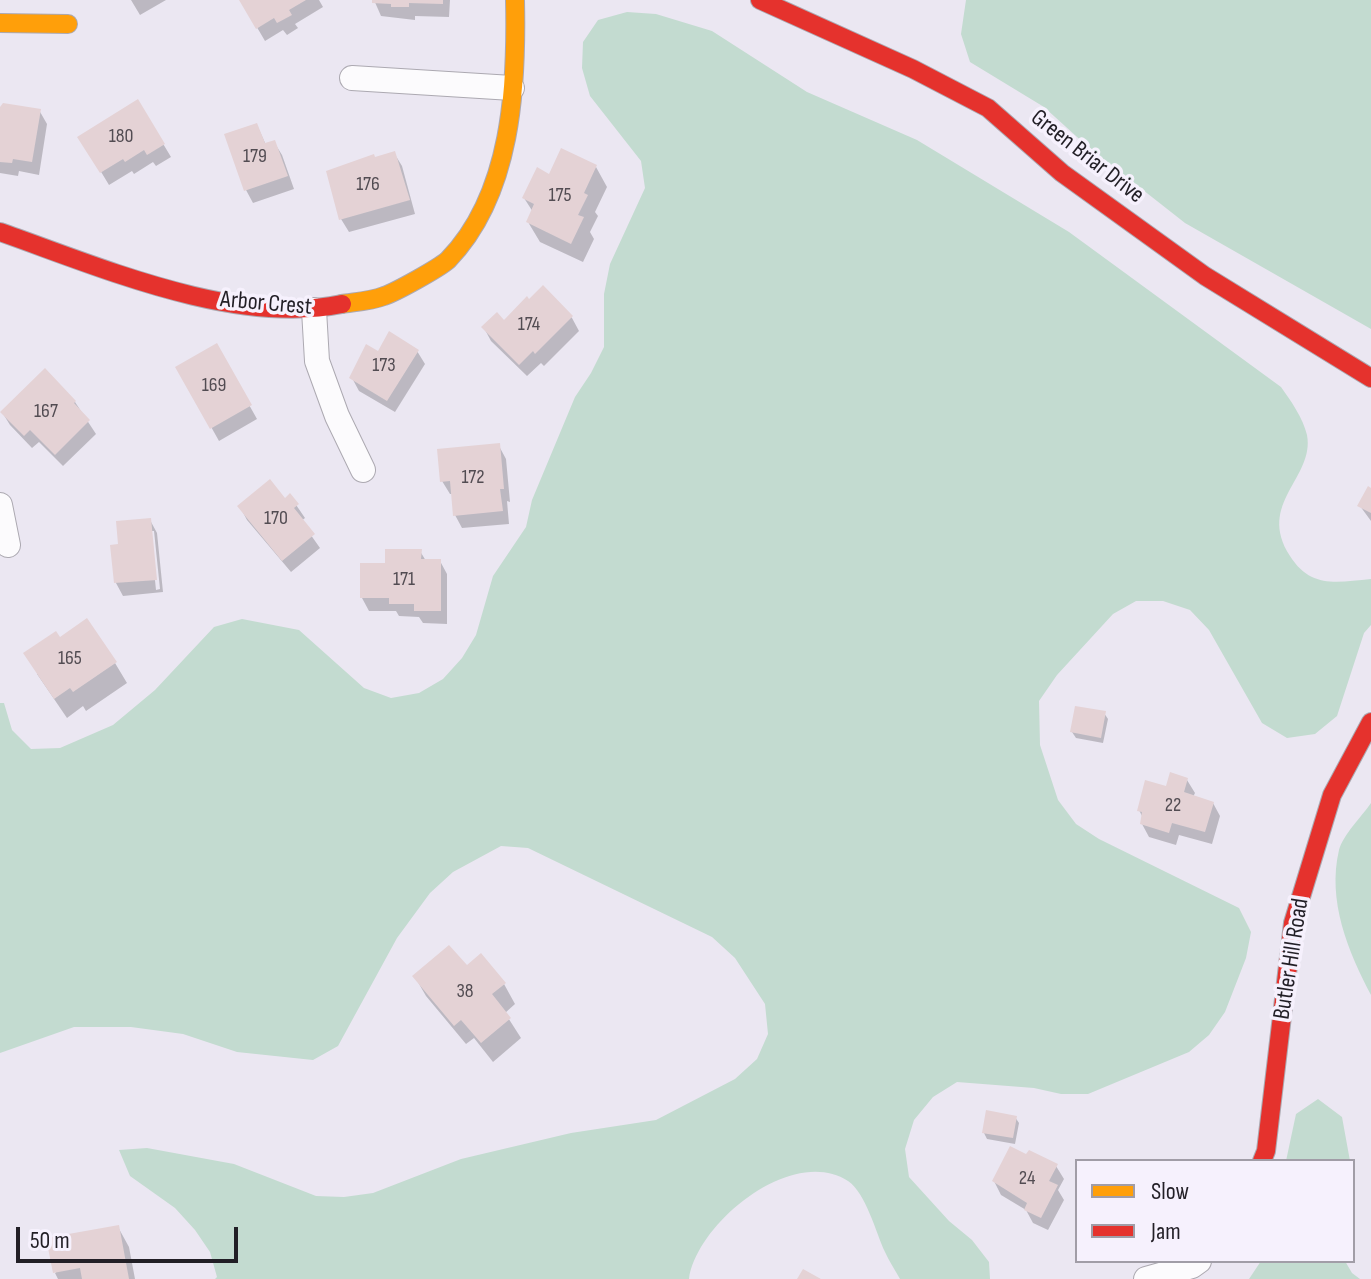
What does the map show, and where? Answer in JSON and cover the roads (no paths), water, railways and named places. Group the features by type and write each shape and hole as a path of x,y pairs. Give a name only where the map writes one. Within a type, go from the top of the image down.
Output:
{"street":[{"name":"Arbor Crest","path":"0,232 118,273 223,303 314,310 384,296 446,262 483,214 503,150 516,56 515,0"},
{"name":"Green Briar Drive","path":"760,0 913,69 988,108 1062,173 1205,276 1371,378"},
{"path":"0,23 68,24"},
{"path":"352,78 512,88"},
{"path":"314,310 317,361 337,416 363,470"},
{"path":"0,505 8,545"},
{"name":"Butler Hill Road","path":"1263,1159 1293,923 1332,795 1371,722"},
{"path":"1146,1279 1196,1263"}]}
